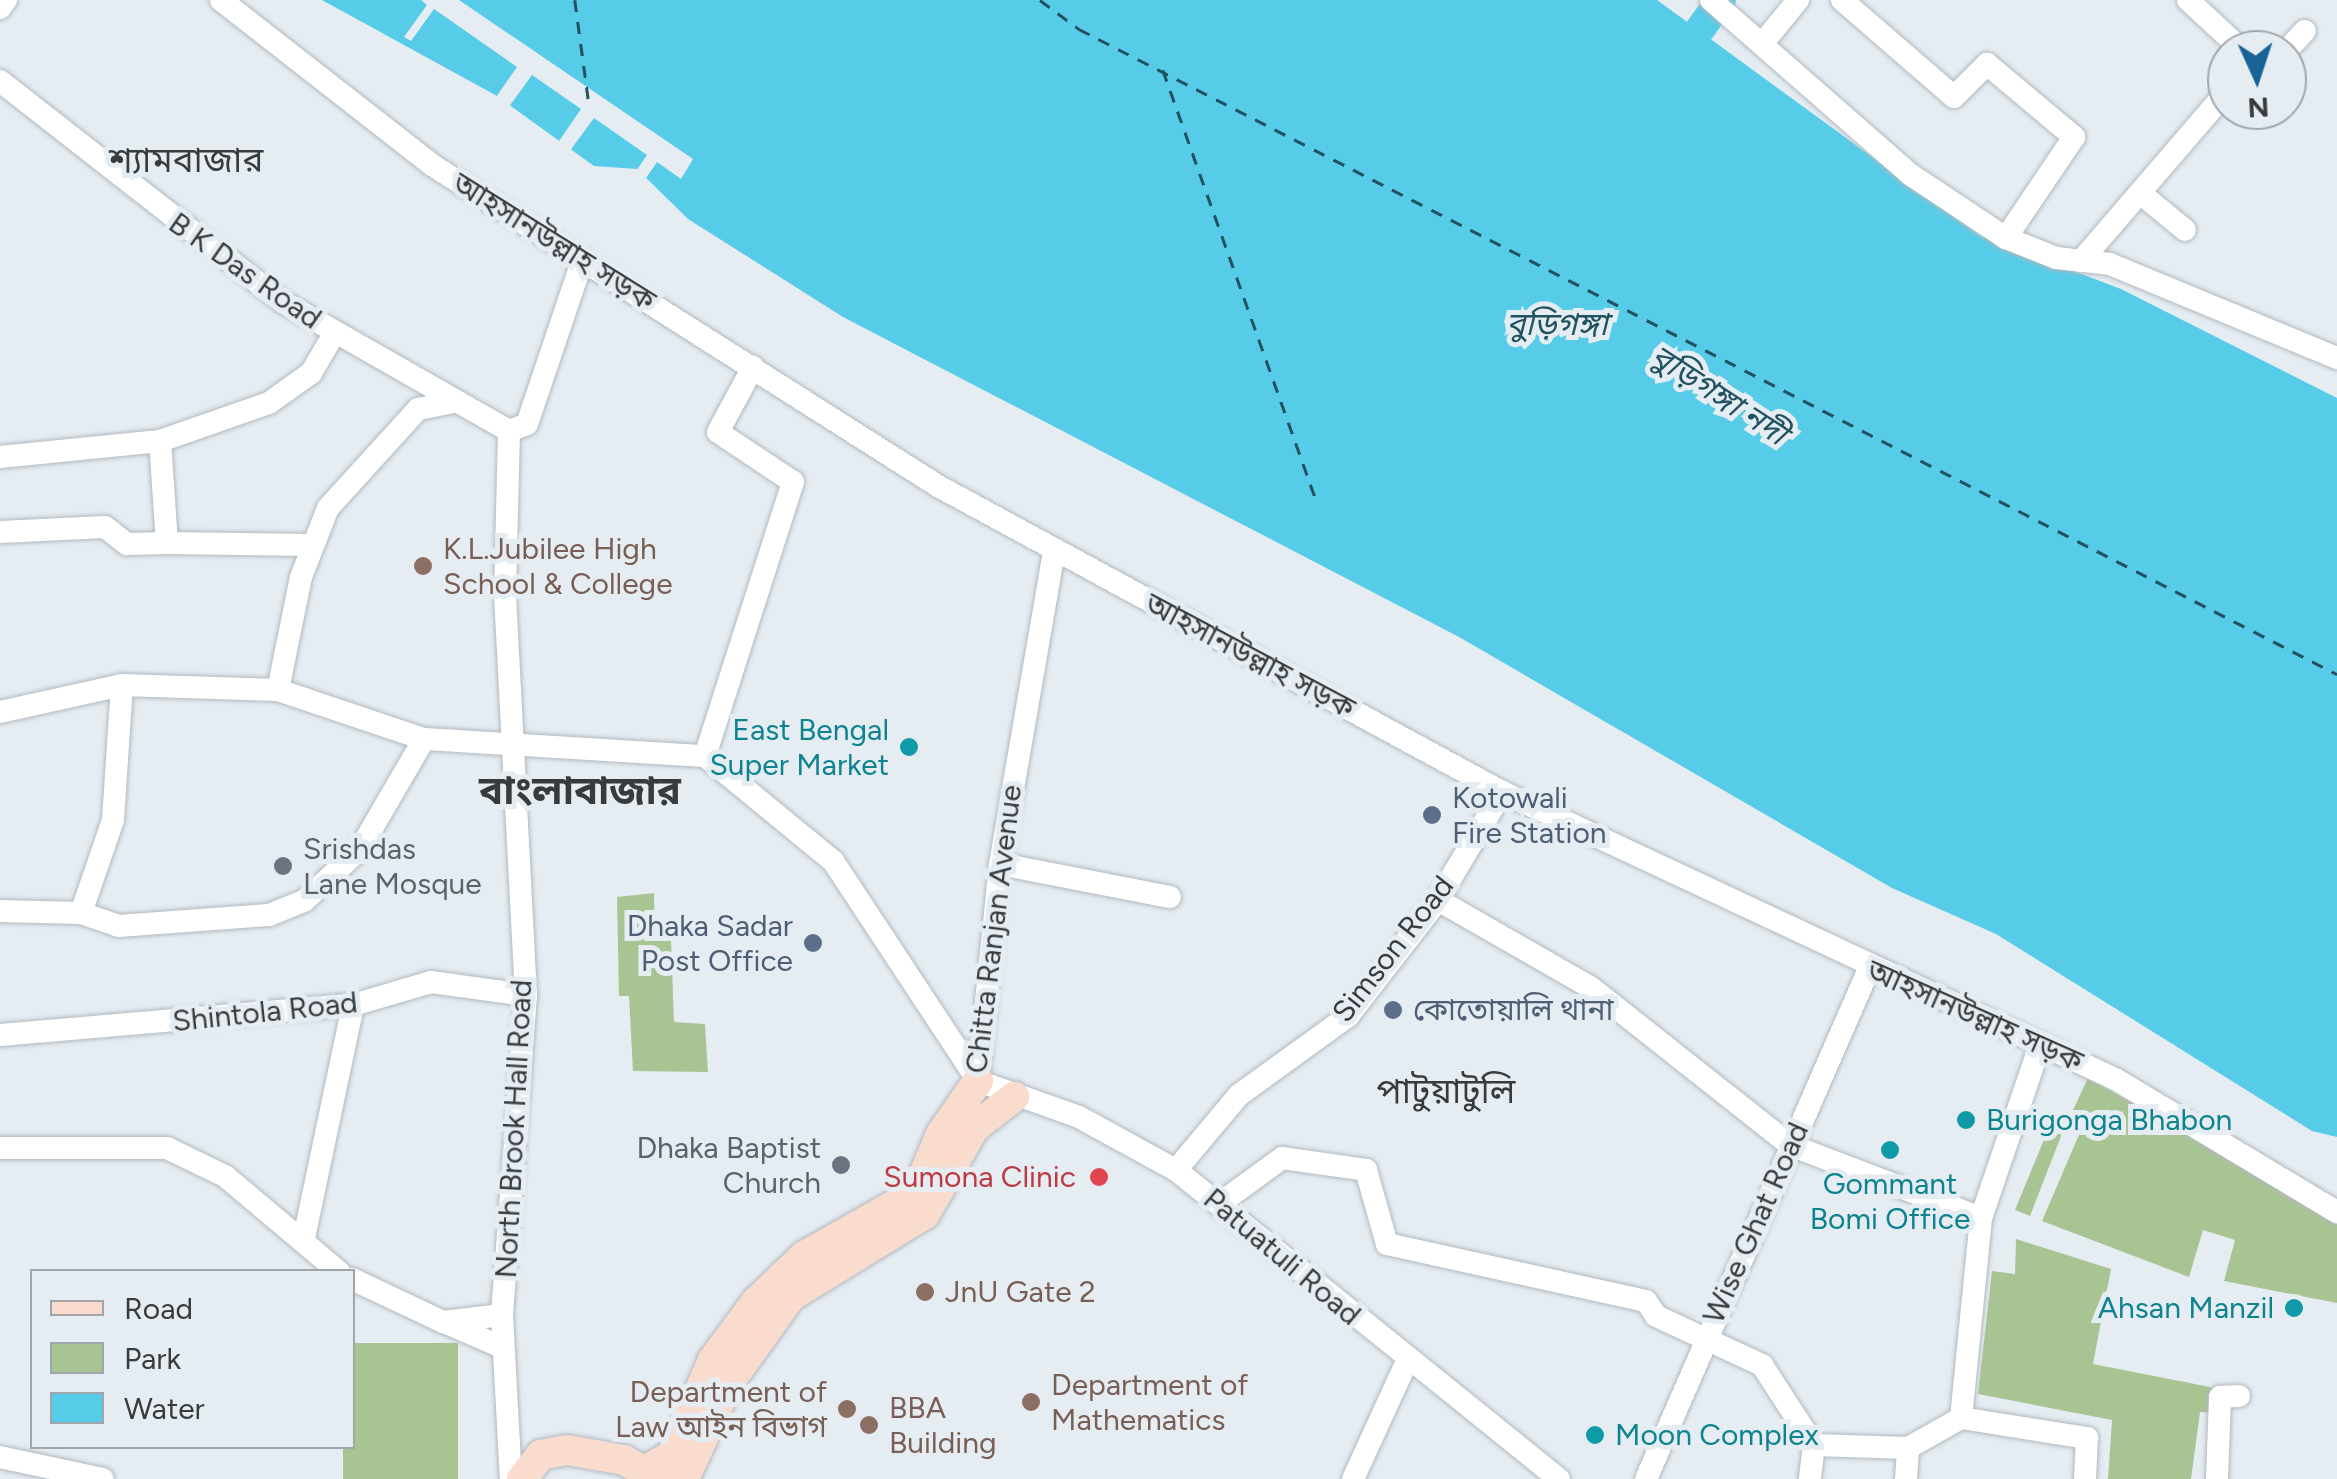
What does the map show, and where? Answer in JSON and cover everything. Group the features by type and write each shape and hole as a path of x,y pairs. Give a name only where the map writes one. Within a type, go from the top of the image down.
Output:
{"main road":[{"name":"Chitta Ranjan Avenue","path":"652,1474 672,1455 714,1360 756,1302 804,1256 916,1193 940,1134 978,1081"},
{"name":"Chitta Ranjan Avenue","path":"684,1479 728,1384 791,1296 926,1214 974,1128 1014,1098"},
{"path":"522,1479 542,1455 567,1450 652,1474"}],"street":[{"path":"0,8 6,0"},
{"name":"আহসানউল্লাহ সড়ক","path":"221,0 432,166 1054,552 1502,792 1869,969 2117,1080 2337,1212"},
{"path":"1710,0 1911,175 2006,238 2081,260 2110,264 2337,358"},
{"path":"1762,44 1798,0"},
{"path":"1842,0 1954,97 1986,64 2074,137 2006,238"},
{"path":"2188,0 2220,30"},
{"name":"B K Das Road","path":"0,81 132,190 334,334 449,403 509,431"},
{"path":"2081,260 2207,114"},
{"path":"2140,192 2185,230"},
{"path":"509,431 527,424 583,260"},
{"path":"0,457 160,441 269,403 311,372 334,334"},
{"path":"705,756 793,482 718,432 753,367"},
{"path":"278,690 312,545 369,452 418,409 449,403"},
{"name":"North Brook Hall Road","path":"509,431 512,743 526,995 502,1315 511,1479"},
{"path":"160,441 167,543"},
{"path":"0,532 106,526 127,544 312,545"},
{"name":"Chitta Ranjan Avenue","path":"978,1081 1000,864 1054,552"},
{"path":"0,712 122,685 278,690 424,739 705,756 833,861 978,1081"},
{"path":"80,913 112,820 122,685"},
{"path":"0,911 80,913 118,926 270,915 304,901 360,849 424,739"},
{"name":"Simson Road","path":"1176,1170 1239,1095 1348,1016 1438,900 1502,792"},
{"path":"1000,864 1170,897"},
{"path":"1438,900 1654,1032 1790,1146 1981,1218"},
{"name":"Wise Ghat Road","path":"1646,1479 1869,969"},
{"name":"Shintola Road","path":"0,1034 353,1004 431,982 526,995"},
{"path":"304,1238 353,1004"},
{"path":"1961,1418 1981,1218 2040,1045"},
{"name":"Patuatuli Road","path":"978,1081 1014,1098 1079,1117 1176,1170 1407,1361 1559,1479"},
{"path":"0,1148 167,1148 225,1176 304,1238 336,1269"},
{"path":"1219,1204 1282,1158 1352,1166 1376,1182 1387,1244 1592,1284 1707,1335 1784,1386 1814,1445 1810,1479"},
{"path":"355,1280 502,1347"},
{"path":"443,1322 502,1315"},
{"path":"1352,1479 1407,1361"},
{"path":"2217,1479 2220,1397 2239,1396"},
{"path":"1814,1445 1908,1448 1961,1418 2087,1438 2085,1479"},
{"path":"1906,1479 1908,1448"},
{"path":"0,1457 101,1478"}],"green space":[{"path":"654,893 655,941 671,940 674,1022 705,1024 708,1072 633,1071 629,996 619,996 617,897"},
{"path":"2088,1078 2337,1217 2337,1303 2224,1281 2235,1240 2203,1230 2189,1277 2042,1221 2081,1130 2067,1123"},
{"path":"2050,1125 2063,1131 2030,1216 2015,1210"},
{"path":"2016,1239 2111,1269 2093,1364 2220,1389 2216,1413 2200,1412 2191,1479 2108,1479 2112,1420 1978,1394 1992,1271 2015,1274"},
{"path":"355,1343 458,1343 458,1479 343,1479 343,1449 355,1449"}],"water":[{"name":"বুড়িগঙ্গা","path":"322,0 1657,0 1979,235 2121,289 2337,398 2337,1137 2312,1131 1996,934 1892,888 1459,637 843,317 688,219 637,169 594,166 497,96"}],"pier":[{"path":"421,0 459,0 693,159 681,179 657,162 644,181 634,174 647,155 594,118 569,152 557,144 581,109 532,75 508,108 494,100 517,67 434,9 411,41 404,37 427,5"}],"waterway":[{"path":"1676,63 1721,0"}],"ferry route":[{"path":"575,0 589,104"},
{"path":"1040,0 1079,29 2337,674"},
{"path":"1163,70 1315,497"}],"place":[{"name":"K.L.Jubilee High School & College","path":"423,566"},
{"name":"East Bengal Super Market","path":"909,747"},
{"name":"Kotowali Fire Station","path":"1432,815"},
{"name":"Srishdas Lane Mosque","path":"283,866"},
{"name":"Dhaka Sadar Post Office","path":"813,943"},
{"name":"কোতোয়ালি থানা","path":"1393,1010"},
{"name":"Burigonga Bhabon","path":"1966,1120"},
{"name":"Gommant Bomi Office","path":"1890,1150"},
{"name":"Dhaka Baptist Church","path":"841,1165"},
{"name":"Sumona Clinic","path":"1099,1177"},
{"name":"JnU Gate 2","path":"925,1292"},
{"name":"Ahsan Manzil","path":"2294,1308"},
{"name":"Department of Mathematics","path":"1031,1402"},
{"name":"Department of Law আইন বিভাগ","path":"847,1409"},
{"name":"BBA Building","path":"869,1425"},
{"name":"Moon Complex","path":"1595,1435"}],"district":[{"name":"শ্যামবাজার","path":"186,160"},
{"name":"বাংলাবাজার","path":"580,790"},
{"name":"পাটুয়াটুলি","path":"1446,1091"}],"water label":[{"name":"বুড়িগঙ্গা নদী","path":"1719,395"}]}
